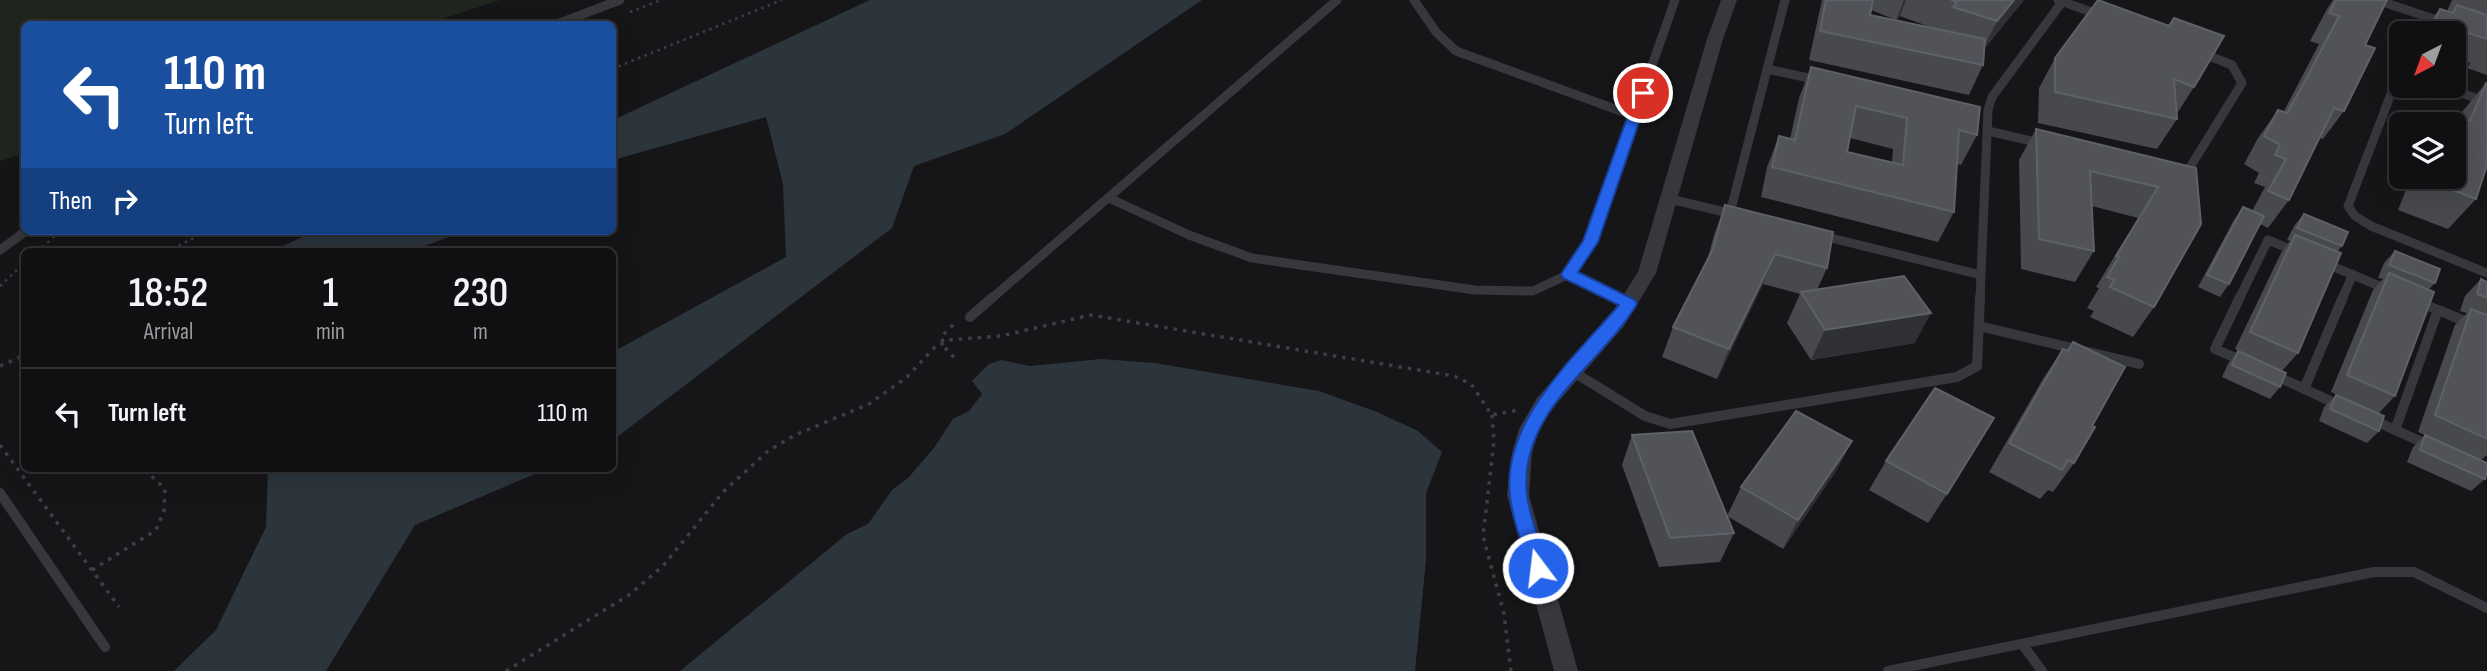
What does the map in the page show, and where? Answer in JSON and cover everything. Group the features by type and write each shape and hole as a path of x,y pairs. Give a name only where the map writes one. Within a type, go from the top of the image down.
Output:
{"street":[{"path":"1566,671 1518,495 1522,453 1529,429 1545,404 1629,304 1647,273 1715,39 1729,0"}],"lane":[{"path":"565,21 620,0"},
{"path":"965,317 1109,198 1337,0"},
{"path":"1414,0 1436,32 1456,51 1634,116"},
{"path":"1109,198 1189,235 1251,258 1475,290 1533,291 1569,274 1590,242 1675,0"},
{"path":"1730,214 1785,0"},
{"path":"2377,0 2439,21"},
{"path":"2410,11 2415,0"},
{"path":"1573,371 1645,416 1670,424 1957,377 1978,366 1988,118 1992,97 2060,1 2113,20"},
{"path":"2170,174 2183,177 2242,83 2239,72 2230,63 2191,49"},
{"path":"1767,69 1832,83"},
{"path":"2466,95 2487,102"},
{"path":"2389,98 2348,205 2355,216 2371,226 2487,273"},
{"path":"1975,115 1988,118"},
{"path":"1988,131 2053,146"},
{"path":"1670,199 1743,217"},
{"path":"1809,233 1982,275"},
{"path":"0,250 21,235"},
{"path":"2304,255 2268,240 2214,348 2350,410"},
{"path":"2316,260 2402,295"},
{"path":"1569,274 1629,304"},
{"path":"2304,389 2353,274"},
{"path":"2414,300 2487,330"},
{"path":"2395,430 2438,310"},
{"path":"1979,326 2139,364"},
{"path":"2361,415 2441,451"},
{"path":"0,493 105,647"},
{"path":"1888,671 2374,572 2414,572 2487,608"},
{"path":"2022,644 2042,671"}],"path":[{"path":"616,67 782,0"},
{"path":"41,248 56,235"},
{"path":"174,248 200,235"},
{"path":"0,286 21,266"},
{"path":"506,671 629,595 655,573 723,492 768,451 795,435 869,404 907,377 919,361 943,343 1023,332 1091,316 1454,376 1471,384 1492,415 1494,441 1483,536 1504,614 1511,671"},
{"path":"954,357 941,337 965,317"},
{"path":"0,366 21,356"},
{"path":"1492,415 1521,409"},
{"path":"0,445 120,607"},
{"path":"92,570 156,530 164,511 165,489 147,472"}],"shaded area":[{"path":"0,0 500,0 436,21 21,21 21,154 0,161"},
{"path":"870,0 1202,0 1005,134 914,166 892,228 616,438 616,350 786,257 783,184 766,117 616,159 616,119"},
{"path":"306,235 454,235 419,248 279,248"},
{"path":"1101,359 1155,363 1319,391 1377,412 1418,431 1442,452 1426,493 1426,560 1415,671 680,671 847,534 868,524 892,490 908,478 934,448 953,419 969,411 982,394 972,381 989,364 1001,360 1030,366"},
{"path":"268,472 539,472 415,525 326,671 174,671 216,630 266,527"}],"building":[{"path":"1826,0 1873,0 1870,15 1985,39 1983,65 1820,31"},
{"path":"1951,0 2014,0 1997,21 1953,7 1957,2"},
{"path":"2098,0 2169,26 2174,18 2224,36 2194,87 2174,79 2177,119 2055,92 2055,58"},
{"path":"2336,0 2387,0 2365,45 2375,48 2344,111 2334,108 2289,200 2268,191 2286,159 2275,155 2280,145 2264,136 2278,110 2287,113 2304,83 2339,16 2329,13"},
{"path":"2457,5 2487,15 2487,39 2466,32 2466,21 2434,21 2440,9 2453,13"},
{"path":"1811,67 1980,107 1977,135 1959,130 1954,212 1772,167 1779,136 1795,140","holes":["1856,106 1907,118 1903,165 1847,152"]},
{"path":"2487,83 2487,165 2476,199 2450,189 2466,189 2466,120 2470,121"},
{"path":"2036,129 2196,168 2201,224 2154,307 2110,287 2114,280 2107,277 2119,257 2116,256 2158,187 2090,171 2094,251 2039,239"},
{"path":"1725,205 1833,232 1827,268 1775,254 1729,349 1673,327 1713,249"},
{"path":"2243,207 2264,216 2229,284 2207,275"},
{"path":"2304,214 2348,232 2342,246 2297,228"},
{"path":"2295,235 2341,253 2298,353 2250,332"},
{"path":"2395,251 2440,269 2435,283 2389,265"},
{"path":"2389,273 2434,292 2395,396 2347,375"},
{"path":"1904,276 1931,313 1825,330 1801,292"},
{"path":"2481,279 2487,282 2487,298 2477,294"},
{"path":"2471,309 2487,315 2487,439 2435,415"},
{"path":"2073,342 2125,367 2074,463 2068,460 2062,470 2009,443 2063,349 2068,351"},
{"path":"2238,351 2286,373 2280,387 2232,365"},
{"path":"1935,388 1994,418 1947,494 1886,461"},
{"path":"2336,395 2384,416 2379,431 2330,409"},
{"path":"1796,411 1852,441 1798,520 1741,487"},
{"path":"1692,431 1734,533 1670,538 1632,435"},
{"path":"2425,435 2487,463 2485,479 2420,450"}],"route":[{"path":"1538,568 1518,495 1522,453 1529,429 1545,404 1629,304 1569,274 1590,242 1643,93"}]}
